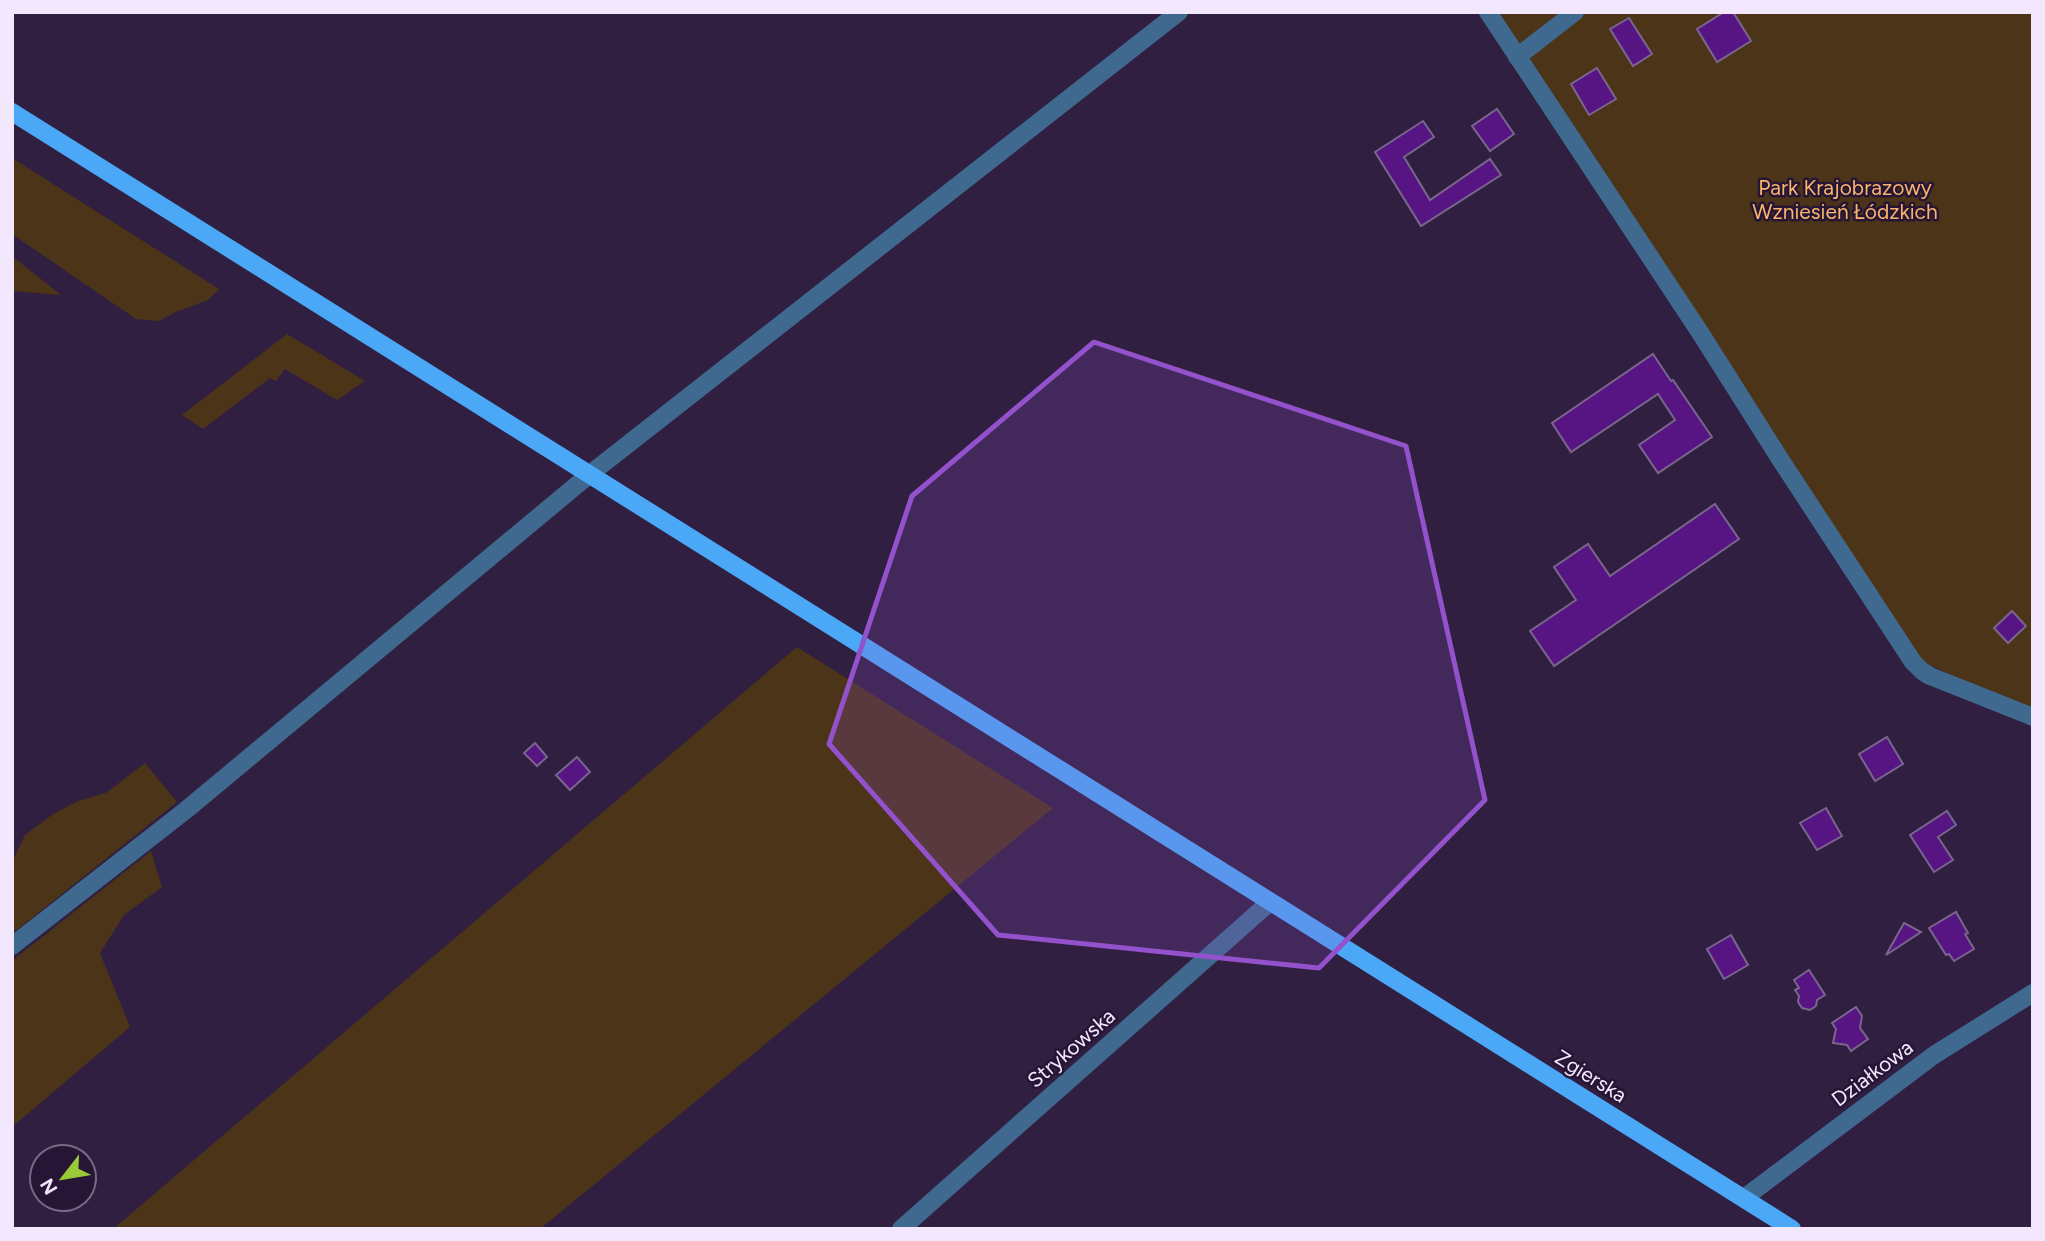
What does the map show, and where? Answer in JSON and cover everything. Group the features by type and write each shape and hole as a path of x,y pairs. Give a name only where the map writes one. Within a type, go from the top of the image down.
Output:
{"main road":[{"name":"Zgierska","path":"12,112 1793,1229"}],"street":[{"path":"12,946 186,810 590,474 1179,12"},
{"path":"1488,12 1701,334 1913,663 1930,676 2033,717"},
{"path":"1517,57 1575,12"},
{"name":"Strykowska","path":"901,1229 1270,902"},
{"name":"Działkowa","path":"1744,1198 1934,1055 2033,993"}],"highlighted area":[{"path":"1094,342 1406,446 1485,800 1319,968 998,935 829,744 912,496"}],"green space":[{"name":"Park Krajobrazowy Wzniesień Łódzkich","path":"1499,12 2033,12 2033,707 1977,687 1919,660"},
{"path":"12,158 219,289 208,300 159,321 136,319 12,234"},
{"path":"12,256 61,295 12,291"},
{"path":"287,334 365,381 337,400 285,369 276,381 270,378 203,429 182,415"},
{"path":"797,647 1053,808 540,1229 113,1229"},
{"path":"145,763 177,802 12,934 12,862 25,835 53,814 78,801 106,793"},
{"path":"151,851 162,887 124,915 100,953 130,1027 12,1127 12,961"}],"building":[{"path":"1724,12 1733,12 1751,41 1717,62 1697,29"},
{"path":"1629,18 1652,54 1633,66 1610,29"},
{"path":"1597,68 1616,99 1589,115 1571,84"},
{"path":"1497,109 1514,134 1490,151 1472,126"},
{"path":"1423,121 1434,137 1404,157 1430,200 1490,159 1501,175 1421,226 1375,152"},
{"path":"1653,354 1712,437 1658,473 1639,445 1675,420 1658,394 1571,452 1552,423"},
{"path":"1715,504 1739,539 1554,666 1530,631 1576,600 1554,567 1588,544 1610,576"},
{"path":"2012,611 2026,626 2008,643 1994,628"},
{"path":"1887,737 1903,764 1875,781 1859,754"},
{"path":"535,743 547,757 537,766 524,753"},
{"path":"577,757 590,772 570,790 556,775"},
{"path":"1826,808 1842,836 1817,850 1800,823"},
{"path":"1947,811 1956,825 1938,837 1953,860 1934,872 1910,835"},
{"path":"1956,912 1974,949 1954,961 1949,954 1946,955 1929,928"},
{"path":"1904,923 1921,932 1886,955"},
{"path":"1731,935 1748,965 1724,979 1707,949"},
{"path":"1809,970 1825,995 1817,1000 1816,1006 1810,1010 1802,1008 1798,1002 1799,996 1795,990 1799,988 1794,980"},
{"path":"1856,1007 1862,1016 1860,1028 1868,1039 1851,1051 1847,1045 1833,1043 1836,1029 1832,1023"}]}
